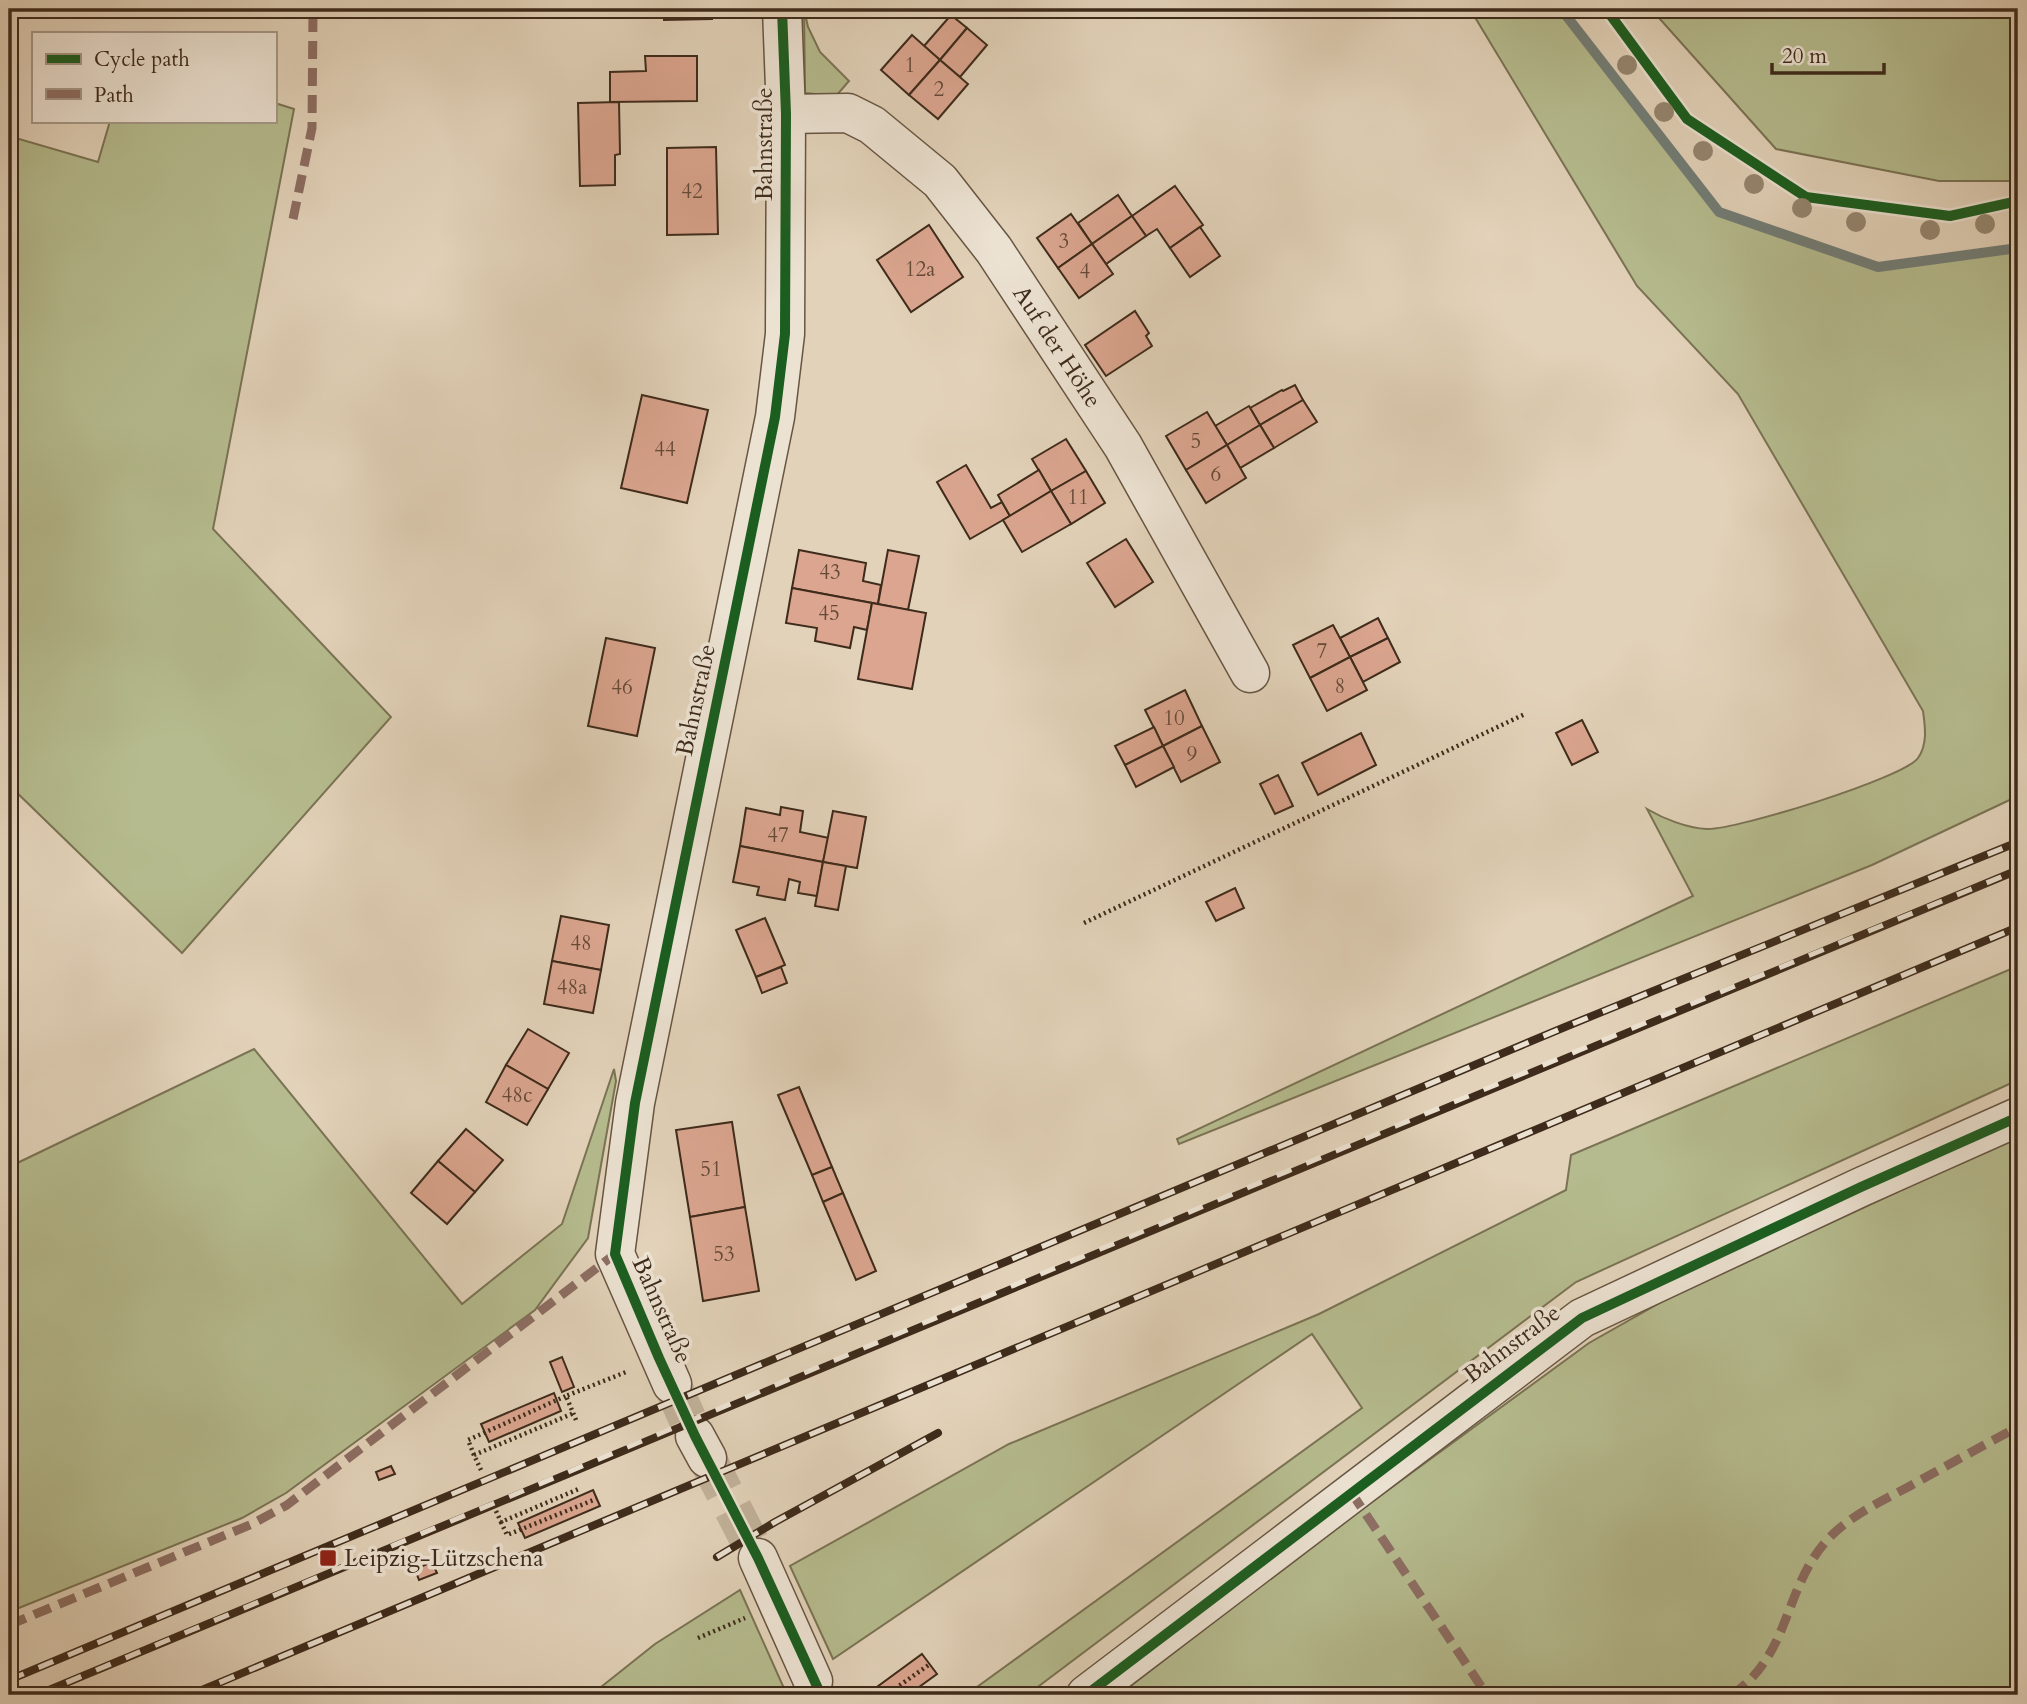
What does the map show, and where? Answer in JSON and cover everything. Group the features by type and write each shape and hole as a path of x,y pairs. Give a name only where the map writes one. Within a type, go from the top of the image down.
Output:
{"street":[{"name":"Bahnstraße","path":"665,1371 615,1254 635,1103 775,417 785,334 786,114 782,9"},
{"name":"Auf der Höhe","path":"786,114 848,113 872,125 940,181 993,250 1123,446 1250,673"},
{"name":"Bahnstraße","path":"1086,1695 1582,1318 1861,1187 2018,1117"},
{"path":"758,1558 813,1681"}],"path":[{"path":"1084,923 1525,714"},
{"path":"481,1470 468,1440 566,1396 665,1371"},
{"path":"566,1396 576,1419"},
{"path":"474,1455 574,1413"},
{"path":"501,1522 582,1488"},
{"path":"496,1511 507,1535 596,1499"},
{"path":"698,1639 750,1615"},
{"path":"886,1695 930,1664"}],"green space":[{"path":"804,9 808,27 820,52 849,81 836,96 805,93"},
{"path":"1470,9 1561,9 1719,212 1878,267 2018,248 2018,796 1872,865 1179,1144 1177,1139 1693,896 1647,809 1692,827 1724,827 1783,812 1883,778 1918,758 1923,747 1923,711 1738,394 1637,286"},
{"path":"1651,9 2018,9 2018,181 1939,181 1776,149"},
{"path":"276,103 294,109 213,529 391,717 182,953 9,785 9,136 98,162 110,122 276,122"},
{"path":"2018,966 2018,1080 1576,1282 1027,1695 966,1695 1362,1408 1312,1334 833,1659 790,1566 1009,1444 1319,1314 1566,1190 1571,1155"},
{"path":"254,1049 462,1304 562,1224 614,1069 616,1081 588,1238 535,1310 286,1493 242,1518 9,1612 9,1167"},
{"path":"2018,1136 2018,1695 1119,1695 1317,1542 1589,1343 1665,1300"},
{"path":"740,1590 787,1695 591,1695 655,1644"}],"building":[{"path":"664,9 712,9 712,19 664,20"},
{"path":"951,15 967,28 940,60 924,46"},
{"path":"967,28 987,45 960,77 940,60"},
{"path":"912,35 940,60 909,95 881,70"},
{"path":"645,56 697,56 697,101 610,102 610,72 646,71"},
{"path":"940,60 968,84 938,119 909,95"},
{"path":"619,102 620,154 615,155 615,185 580,186 578,103"},
{"path":"716,147 718,234 667,235 667,148"},
{"path":"1175,186 1203,225 1170,248 1157,229 1146,236 1132,216"},
{"path":"1118,195 1132,216 1092,244 1078,223"},
{"path":"1071,214 1092,244 1058,268 1037,238"},
{"path":"1132,216 1146,236 1106,264 1092,244"},
{"path":"929,225 963,277 911,312 877,260"},
{"path":"1200,227 1220,256 1190,277 1170,248"},
{"path":"1092,244 1113,274 1079,298 1058,268"},
{"path":"1135,311 1149,333 1146,336 1152,346 1106,376 1085,345"},
{"path":"1295,385 1303,400 1260,425 1250,408"},
{"path":"642,395 708,410 687,503 621,488"},
{"path":"1303,400 1317,422 1274,448 1260,425"},
{"path":"1249,406 1260,425 1227,445 1215,426"},
{"path":"1207,412 1227,445 1186,470 1166,436"},
{"path":"1260,425 1274,448 1240,468 1227,445"},
{"path":"1066,439 1086,471 1051,491 1032,459"},
{"path":"1227,445 1246,478 1206,503 1186,470"},
{"path":"966,465 991,508 1002,502 1010,516 970,539 937,482"},
{"path":"1039,470 1051,491 1010,516 998,495"},
{"path":"1086,471 1105,503 1071,524 1051,491"},
{"path":"1051,491 1071,524 1022,552 1003,520"},
{"path":"1126,539 1153,582 1115,607 1087,563"},
{"path":"799,550 866,563 863,581 881,585 878,604 792,588"},
{"path":"888,550 919,556 908,610 878,604"},
{"path":"792,588 872,603 867,630 854,627 850,648 815,641 817,628 786,623"},
{"path":"872,603 926,613 912,689 858,679"},
{"path":"1378,618 1388,638 1350,657 1340,638"},
{"path":"1333,625 1350,657 1310,678 1293,645"},
{"path":"606,638 655,648 637,736 588,726"},
{"path":"1388,638 1400,662 1363,682 1350,657"},
{"path":"1350,657 1367,690 1327,711 1310,678"},
{"path":"1185,690 1202,726 1163,746 1145,710"},
{"path":"1582,720 1598,752 1572,765 1556,733"},
{"path":"1202,726 1220,762 1181,782 1163,746"},
{"path":"1154,727 1163,746 1125,765 1115,746"},
{"path":"1361,733 1376,765 1318,795 1302,763"},
{"path":"1163,746 1174,767 1136,787 1125,765"},
{"path":"1278,775 1293,806 1275,814 1260,784"},
{"path":"781,807 803,811 800,832 829,838 823,862 740,846 746,808 780,815"},
{"path":"833,811 866,817 857,868 823,862"},
{"path":"740,846 823,862 817,896 798,893 800,882 789,879 785,900 757,895 759,887 733,882"},
{"path":"823,862 846,866 838,910 815,906"},
{"path":"1235,888 1244,908 1216,921 1206,902"},
{"path":"561,916 609,925 601,970 552,961"},
{"path":"765,918 785,965 756,977 736,930"},
{"path":"552,961 601,970 593,1013 544,1004"},
{"path":"781,967 787,983 762,993 756,977"},
{"path":"528,1029 569,1053 548,1089 506,1065"},
{"path":"506,1065 548,1089 527,1125 486,1102"},
{"path":"799,1087 832,1167 812,1175 778,1095"},
{"path":"732,1122 745,1207 690,1217 676,1130"},
{"path":"466,1129 503,1160 475,1192 438,1161"},
{"path":"438,1161 475,1192 447,1224 411,1193"},
{"path":"832,1167 843,1193 823,1202 812,1175"},
{"path":"843,1193 876,1271 856,1280 823,1202"},
{"path":"745,1207 759,1291 703,1301 690,1217"},
{"path":"562,1357 574,1387 562,1392 550,1362"},
{"path":"554,1393 561,1411 489,1442 481,1424"},
{"path":"391,1466 395,1474 379,1480 376,1472"},
{"path":"593,1490 600,1506 525,1538 518,1523"},
{"path":"432,1562 437,1573 419,1580 415,1569"},
{"path":"922,1654 937,1674 908,1695 866,1695"}],"waterway":[{"path":"1561,9 1719,212 1878,267 2018,248"}],"tunnel":[{"path":"672,1384 695,1436"},
{"path":"707,1458 758,1558"}],"railway":[{"path":"9,1680 1565,1027 2018,842"},
{"path":"37,1695 779,1383 2018,870"},
{"path":"190,1695 2018,927"},
{"path":"717,1557 775,1522 938,1433"}],"marked path":[{"path":"293,219 312,128 313,9"},
{"path":"9,1625 252,1524 287,1505 615,1254"},
{"path":"1732,1695 1752,1678 1766,1660 1803,1577 1829,1538 1867,1509 2018,1427"},
{"path":"1351,1492 1487,1695"}],"cycle path":[{"path":"782,9 786,114 785,334 775,417 635,1103 615,1254 695,1436 758,1558 821,1695"},
{"path":"1606,9 1687,119 1806,197 1950,216 2018,201"},
{"path":"1086,1695 1582,1318 1861,1187 2018,1117"}],"place":[{"name":"Leipzig-Lützschena","path":"328,1558"}]}
